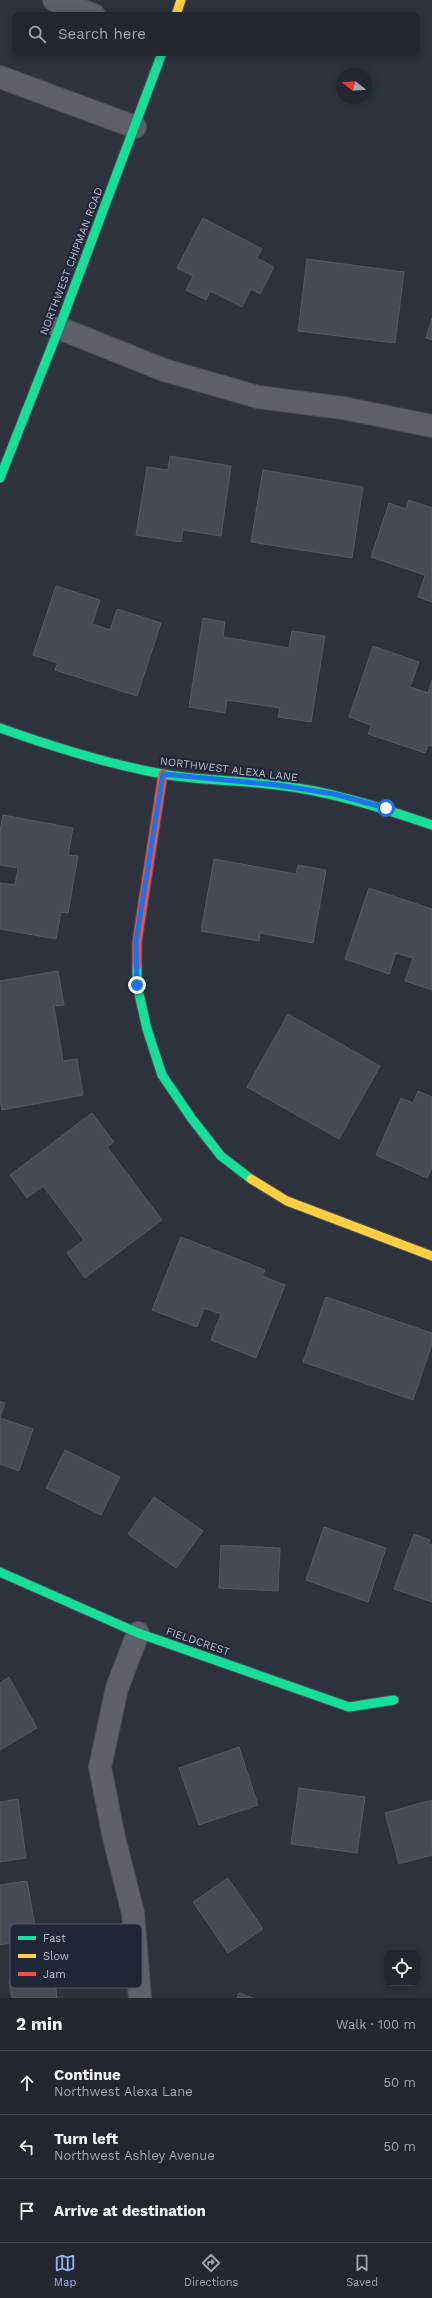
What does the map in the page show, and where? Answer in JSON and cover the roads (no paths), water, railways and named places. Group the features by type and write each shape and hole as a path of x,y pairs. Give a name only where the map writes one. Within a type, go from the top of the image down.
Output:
{"street":[{"path":"54,0 86,12"},
{"path":"177,12 181,0"},
{"name":"NORTHWEST CHIPMAN ROAD","path":"0,478 59,328 161,56"},
{"path":"0,77 135,126"},
{"path":"59,328 164,370 258,397 343,408 432,426"},
{"name":"NORTHWEST ALEXA LANE","path":"0,728 61,750 163,774 278,785 334,794 386,808 432,825"},
{"path":"163,774 136,942 137,985 147,1029 162,1075 192,1119 221,1156 256,1182 287,1200 432,1256"},
{"name":"FIELDCREST","path":"0,1572 138,1633 349,1707 394,1700"},
{"path":"134,1924 133,1913 114,1838 100,1767 118,1688 138,1633"},
{"path":"139,1988 140,1998"}]}
